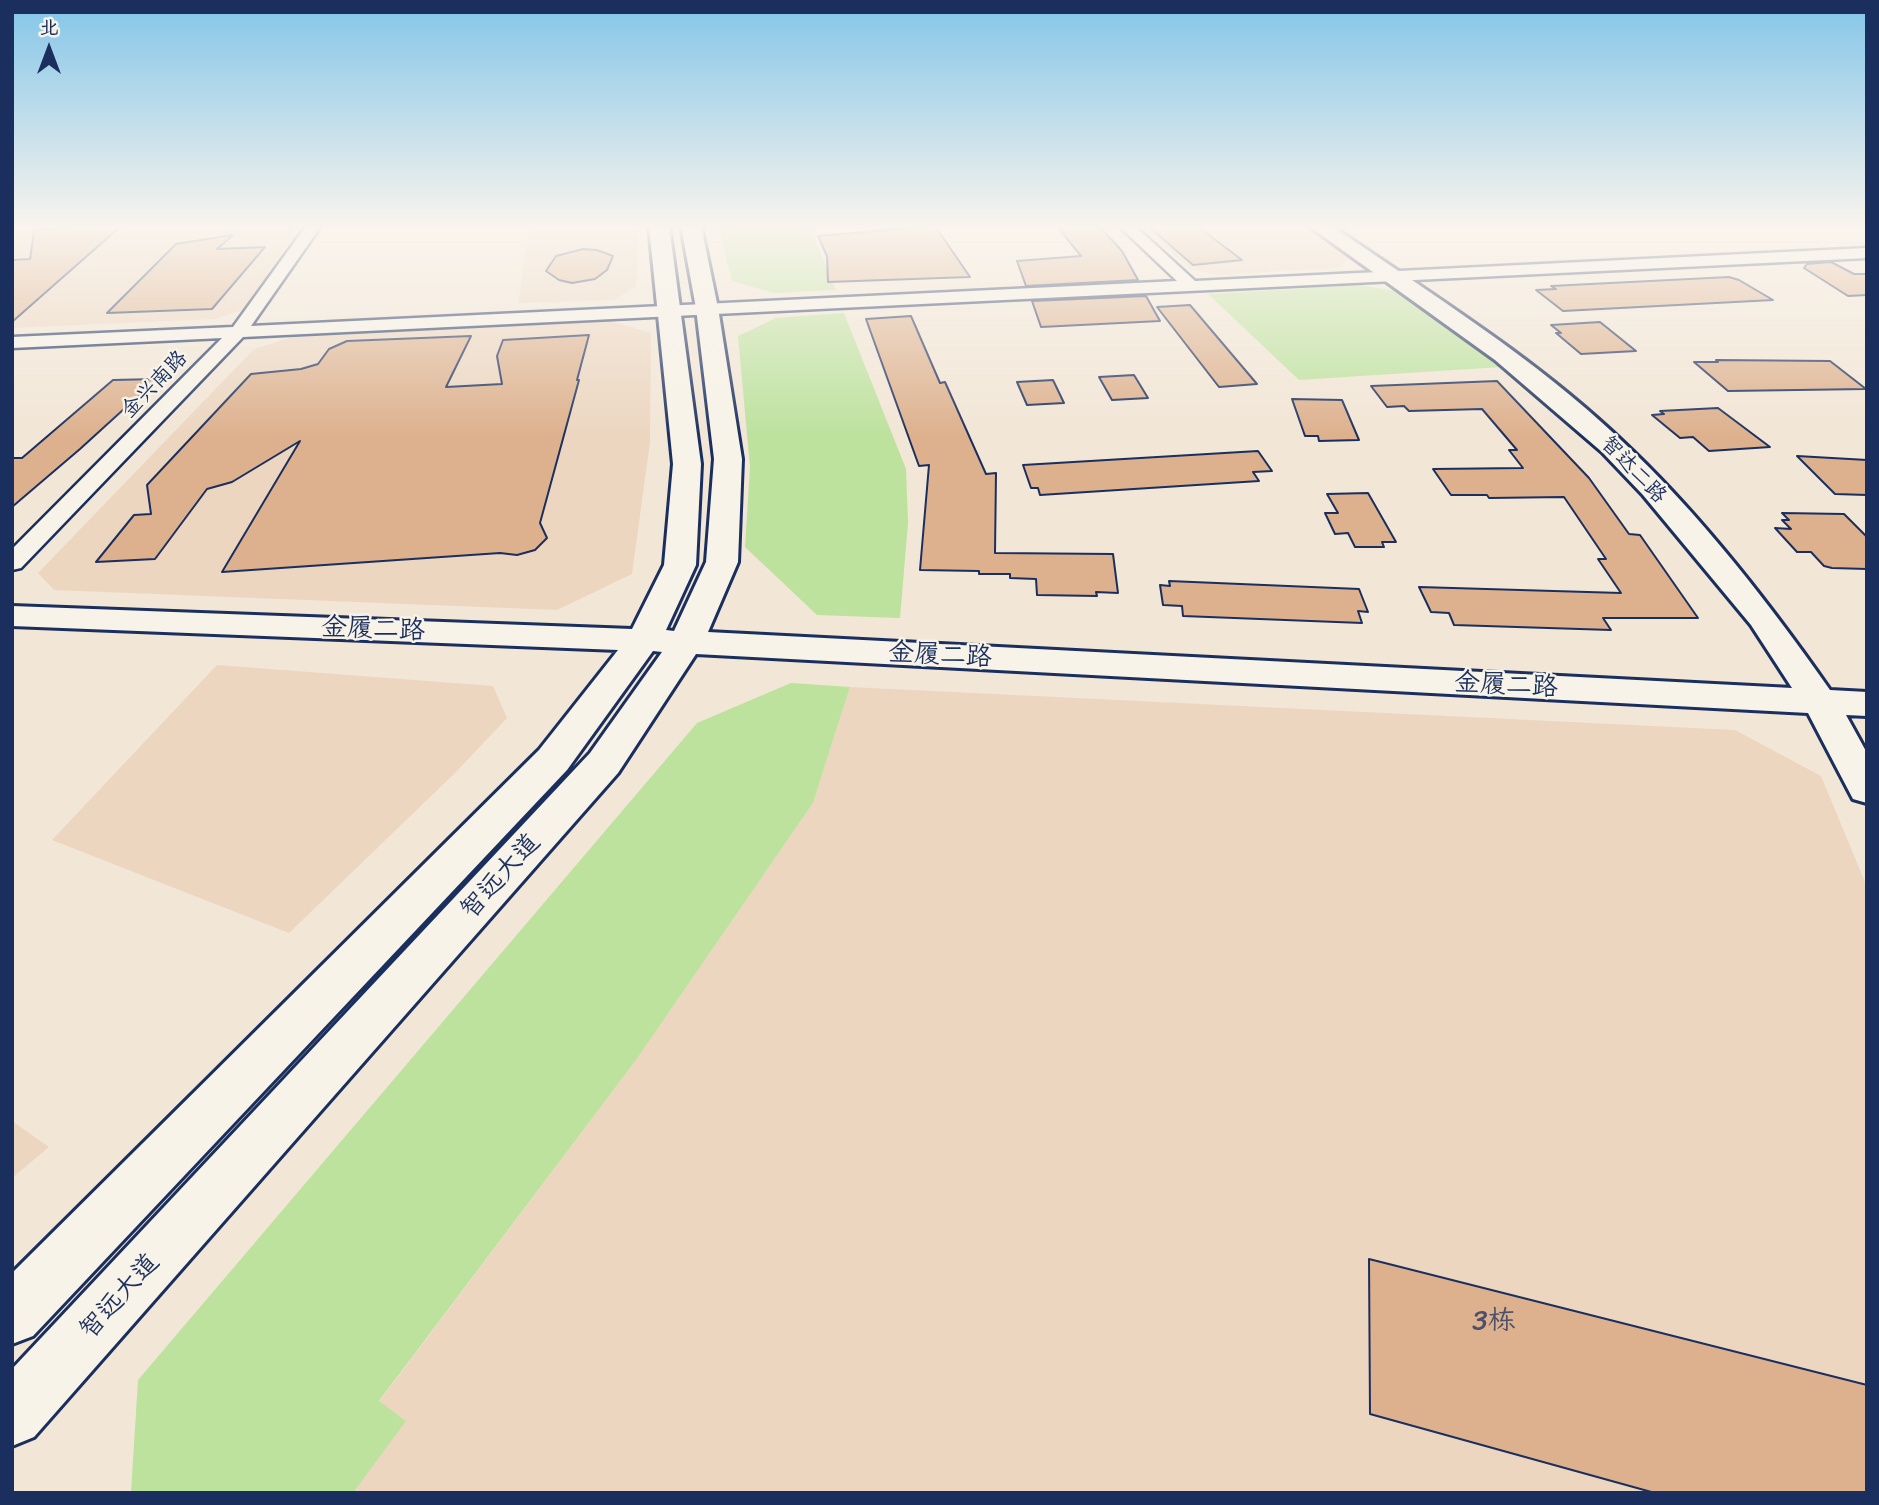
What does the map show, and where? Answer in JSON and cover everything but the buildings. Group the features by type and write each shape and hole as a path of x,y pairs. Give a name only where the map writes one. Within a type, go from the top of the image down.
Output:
{"main road":[{"name":"智远大道","path":"12,1415 604,763 686,643 722,562 728,459 683,296"},
{"name":"智远大道","path":"12,1315 553,760 644,640 680,565 687,464 688,296"},
{"name":"智达二路","path":"1427,296 1548,389 1612,446 1653,489 1763,618 1845,703 1867,734"},
{"name":"金履二路","path":"12,616 644,640 1845,703"},
{"name":"智达二路","path":"1845,703 1867,789"}],"street":[{"name":"金兴南路","path":"12,563 238,332 263,296"},
{"path":"12,343 964,296"}],"shaded area":[{"path":"12,296 252,296 243,310 215,319 12,328"},
{"path":"519,296 620,296 614,300 518,303"},
{"path":"610,321 651,333 650,442 632,574 557,610 54,590 38,573 254,349 293,337"},
{"path":"217,665 493,686 507,718 456,772 289,933 52,840"},
{"path":"850,687 1735,730 1821,776 1867,887 1867,1493 353,1493 405,1421 379,1402 636,1060 813,803"},
{"path":"12,1121 49,1147 12,1178"}],"green space":[{"path":"1210,296 1408,296 1501,367 1299,380"},
{"path":"844,313 906,469 908,523 900,618 817,615 745,547 750,467 738,336 776,318"},
{"path":"791,683 850,687 813,803 636,1060 379,1401 406,1421 353,1493 131,1493 138,1380 697,723"}]}
